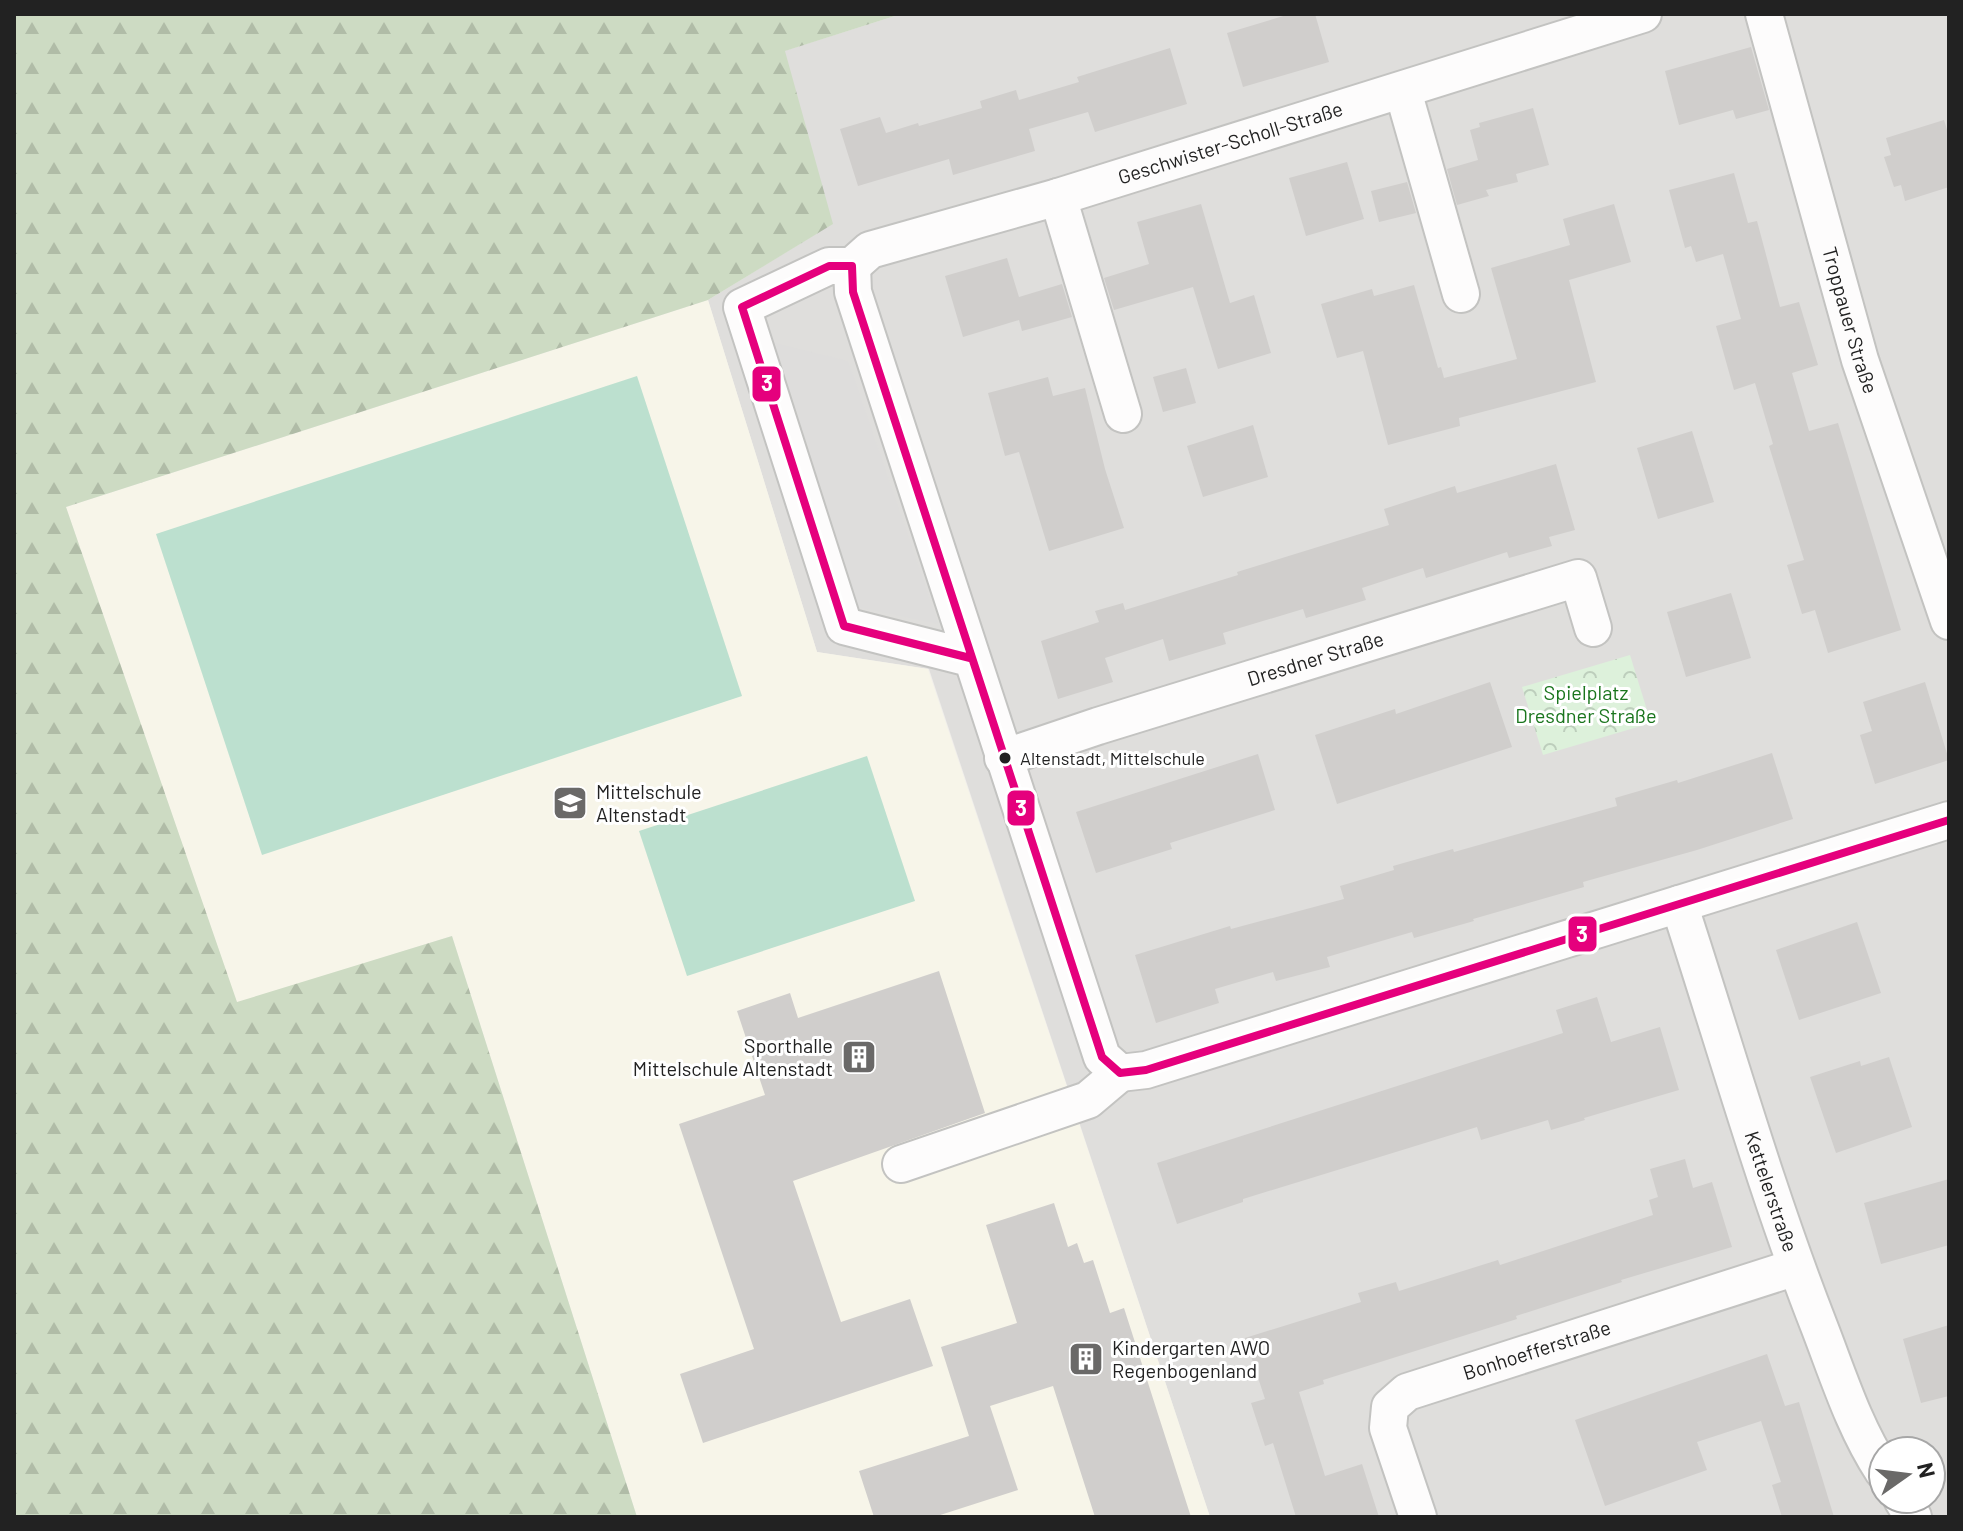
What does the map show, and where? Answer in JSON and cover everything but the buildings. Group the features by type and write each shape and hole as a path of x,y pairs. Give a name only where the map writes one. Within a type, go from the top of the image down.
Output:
{"street":[{"name":"Geschwister-Scholl-Straße","path":"852,266 870,250 1058,197 1643,14"},
{"name":"Troppauer Straße","path":"1764,14 1860,360 1949,621"},
{"path":"1403,91 1461,294"},
{"path":"1058,197 1123,414"},
{"path":"970,658 844,626 742,307 829,266 852,266 853,292 1102,1057 1120,1073"},
{"name":"Dresdner Straße","path":"1003,758 1578,578 1593,628"},
{"path":"901,1164 1088,1100 1120,1073 1146,1070 1949,820"},
{"name":"Kettelerstraße","path":"1679,904 1796,1267 1867,1442"},
{"name":"Bonhoefferstraße","path":"1418,1517 1388,1428 1390,1407 1407,1392 1796,1267"}],"shaded area":[{"path":"901,14 1949,14 1949,1517 1210,1517 929,669 817,652 708,300 832,224 784,51"},
{"name":"Mittelschule Altenstadt","path":"708,300 817,652 928,669 1210,1517 637,1517 452,936 237,1003 66,507"},
{"path":"775,343 848,361 938,624 858,607"}],"green space":[{"path":"14,14 901,14 785,51 833,224 708,300 66,507 237,1002 452,936 637,1517 14,1517"},
{"path":"637,376 742,696 262,855 156,534"},
{"name":"Spielplatz Dresdner Straße","path":"1630,655 1651,723 1543,755 1522,687"},
{"path":"867,756 915,901 687,976 639,831"}],"transit line":[{"name":"3","path":"970,658 844,626 742,307 829,266 852,266 853,292 1102,1057 1120,1073 1146,1070 1949,820"}],"place":[{"name":"Altenstadt, Mittelschule","path":"1005,758"},
{"name":"Mittelschule Altenstadt","path":"570,803"},
{"name":"Sporthalle Mittelschule Altenstadt","path":"859,1057"},
{"name":"Kindergarten AWO Regenbogenland","path":"1086,1359"}]}
